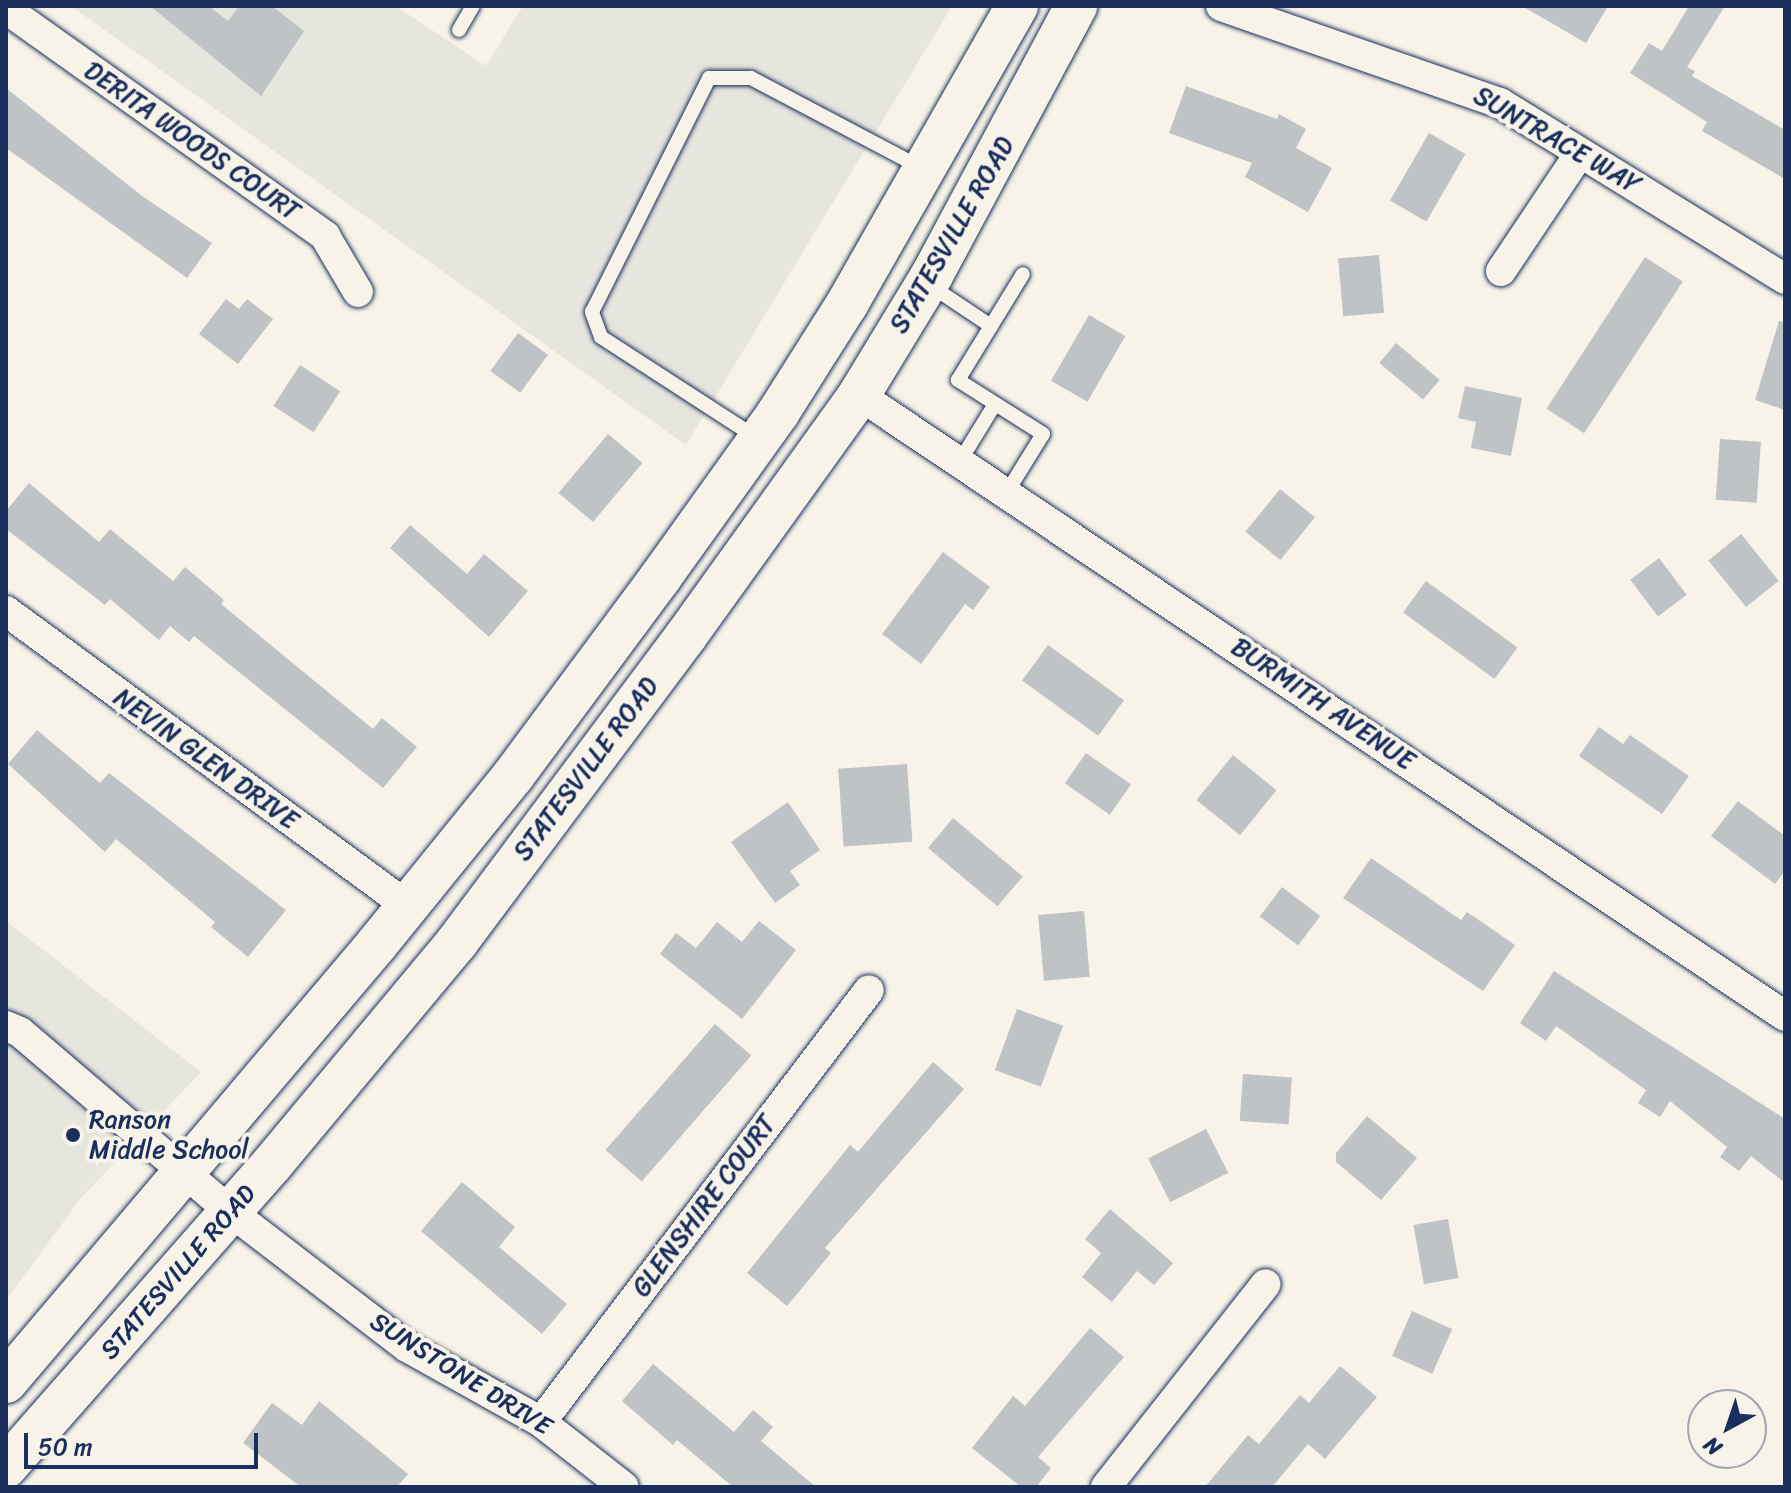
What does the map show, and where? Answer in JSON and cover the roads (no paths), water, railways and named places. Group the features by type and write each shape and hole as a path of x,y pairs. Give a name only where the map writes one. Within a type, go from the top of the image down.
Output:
{"main road":[{"name":"STATESVILLE ROAD","path":"6,1382 184,1173 513,776 759,439 927,171 1017,6"},
{"name":"STATESVILLE ROAD","path":"6,1467 231,1212 457,942 859,395 927,283 1076,6"}],"street":[{"name":"SUNTRACE WAY","path":"1221,6 1468,88 1785,279"},
{"name":"DERITA WOODS COURT","path":"6,9 325,236 358,292"},
{"path":"1501,271 1580,153"},
{"name":"BURMITH AVENUE","path":"859,395 1785,1016"},
{"name":"NEVIN GLEN DRIVE","path":"6,611 407,906"},
{"name":"GLENSHIRE COURT","path":"541,1422 869,990"},
{"name":"SUNSTONE DRIVE","path":"6,1026 20,1032 231,1212 407,1347 541,1422 624,1487"},
{"path":"1106,1487 1266,1284"}],"lane":[{"path":"459,30 473,6"},
{"path":"759,439 601,337 592,312 709,78 751,78 927,171"},
{"path":"1007,492 1043,434 958,380 1023,274"},
{"path":"927,283 991,326"},
{"path":"960,461 995,404"}],"place":[{"name":"Ranson Middle School","path":"73,1135"}]}
